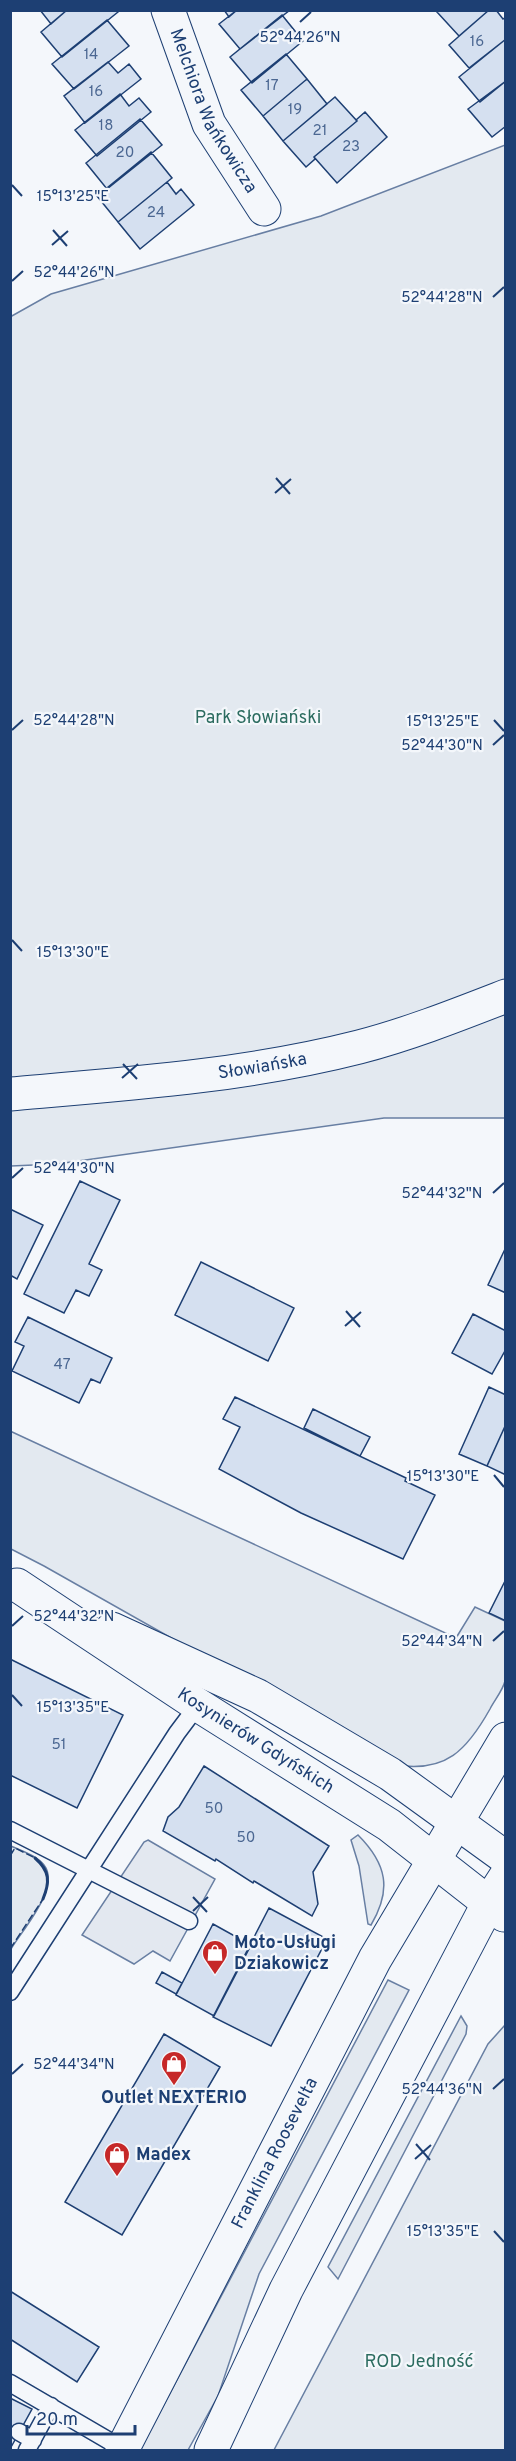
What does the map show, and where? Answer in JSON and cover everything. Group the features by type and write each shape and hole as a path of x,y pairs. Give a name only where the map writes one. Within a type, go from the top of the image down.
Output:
{"street":[{"name":"Melchiora Wańkowicza","path":"168,10 209,124 264,209"},
{"name":"Słowiańska","path":"10,1094 178,1079 294,1062 406,1034 506,996"},
{"name":"Kosynierów Gdyńskich","path":"14,1583 198,1706 389,1825 434,1858 497,1910"},
{"name":"Kosynierów Gdyńskich","path":"14,1583 258,1696 390,1774 506,1858"},
{"path":"434,1858 506,1739"},
{"name":"Franklina Roosevelta","path":"122,2450 375,1959 434,1858"},
{"path":"211,2451 286,2290 497,1910 506,1876"}],"lane":[{"path":"10,1992 177,1733 198,1706"},
{"path":"10,1830 189,1921"},
{"path":"10,2383 122,2450"},
{"path":"27,2441 51,2406"}],"green space":[{"name":"Park Słowiański","path":"505,145 505,1118 384,1118 57,1164 11,1166 10,317 51,294 321,216"},
{"path":"10,1431 456,1638 475,1607 505,1621 507,1668 502,1688 473,1736 453,1755 442,1762 429,1765 413,1767 396,1765 11,1549"},
{"path":"358,1835 375,1856 383,1878 382,1900 371,1925 368,1924 359,1866 351,1840"},
{"path":"11,1846 44,1865 48,1874 48,1885 38,1908 11,1949"},
{"path":"388,1980 409,1990 259,2274 218,2396 188,2450 140,2450"},
{"path":"461,2016 467,2026 466,2034 338,2279 328,2267"},
{"name":"ROD Jedność","path":"505,2025 505,2450 274,2450 488,2044"}],"shaded area":[{"path":"148,1840 215,1879 170,1961 153,1951 134,1964 82,1935 144,1842"}],"building":[{"path":"40,10 67,10 51,24"},
{"path":"67,10 116,10 118,12 62,57 41,32"},
{"path":"224,10 237,10 229,17"},
{"path":"237,10 290,10 240,49 219,24"},
{"path":"439,10 489,10 459,36 437,12"},
{"path":"489,10 496,10 503,19 506,17 506,39 469,68 449,45"},
{"path":"282,15 303,41 252,83 230,57"},
{"path":"107,20 129,46 74,89 52,64"},
{"path":"506,39 506,81 480,102 459,77"},
{"path":"286,54 307,79 263,116 241,90"},
{"path":"108,62 118,73 129,64 141,79 85,123 64,96"},
{"path":"307,79 327,104 283,141 263,116"},
{"path":"506,81 506,126 492,137 468,109"},
{"path":"120,94 129,106 139,98 151,112 97,156 75,130"},
{"path":"335,97 357,121 314,157 315,159 306,167 283,141"},
{"path":"365,112 387,137 337,183 314,157"},
{"path":"140,119 162,145 107,189 86,163"},
{"path":"151,152 172,178 118,222 97,196"},
{"path":"167,182 176,194 181,189 194,205 140,249 118,222"},
{"path":"80,1181 120,1200 89,1264 102,1270 89,1296 76,1290 64,1313 24,1294"},
{"path":"10,1209 43,1225 17,1279 10,1275"},
{"path":"506,1247 506,1293 488,1285"},
{"path":"201,1262 294,1308 268,1361 175,1315"},
{"path":"473,1314 506,1331 506,1349 492,1374 452,1353"},
{"path":"28,1317 112,1358 100,1383 91,1379 79,1403 12,1371 24,1346 15,1342"},
{"path":"489,1387 506,1395 506,1424 487,1466 459,1454"},
{"path":"235,1397 406,1478 405,1481 435,1495 403,1559 301,1513 219,1469 240,1427 223,1419"},
{"path":"313,1409 370,1437 360,1456 304,1428"},
{"path":"506,1424 506,1475 487,1466"},
{"path":"506,1579 506,1621 489,1613"},
{"path":"10,1659 123,1715 77,1808 10,1775"},
{"path":"204,1766 329,1846 313,1872 318,1904 312,1916 216,1859 215,1861 163,1831 168,1817 179,1807"},
{"path":"269,1908 327,1939 271,2046 213,2017"},
{"path":"213,1924 251,1945 214,2016 176,1995"},
{"path":"162,1972 182,1983 176,1994 156,1983"},
{"path":"164,2034 220,2067 122,2235 65,2202"},
{"path":"10,2291 99,2347 77,2382 10,2339"},
{"path":"10,2398 32,2409 10,2449"}],"fence":[{"path":"10,1856 15,1848 35,1858"},
{"path":"10,1949 43,1899"}],"wall":[{"path":"35,1858 44,1868 48,1882 43,1899"}],"place":[{"name":"Moto-Usługi Dziakowicz","path":"215,1976"},
{"name":"Outlet NEXTERIO","path":"174,2087"},
{"name":"Madex","path":"117,2178"}]}
